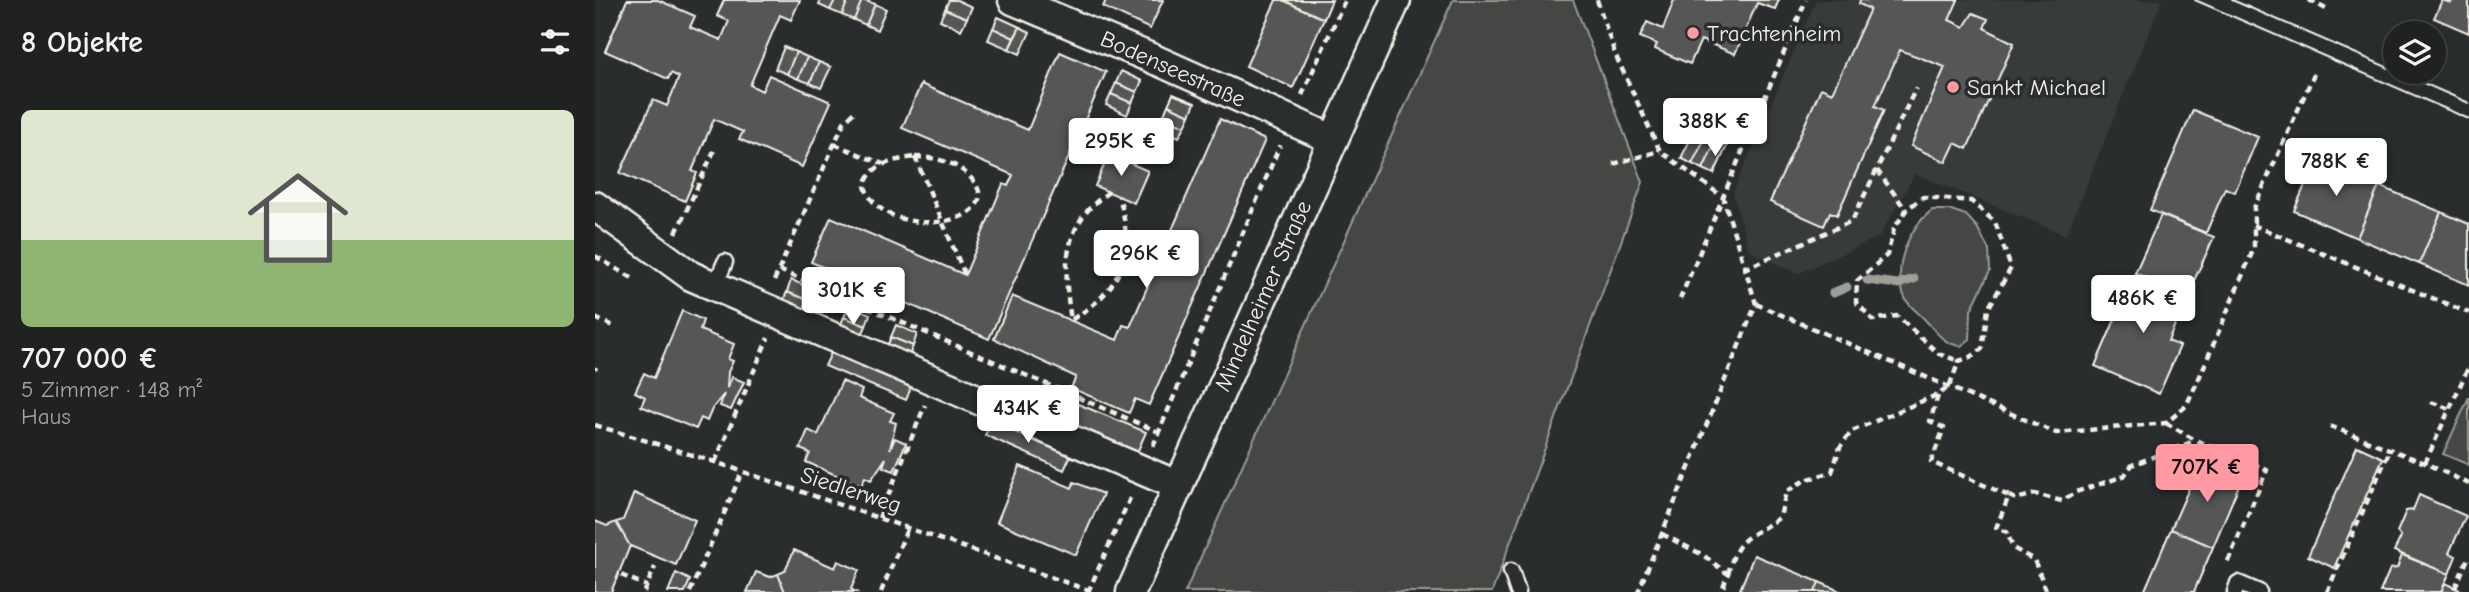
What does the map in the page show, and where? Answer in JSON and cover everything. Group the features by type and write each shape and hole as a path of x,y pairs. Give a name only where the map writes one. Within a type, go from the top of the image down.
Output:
{"street":[{"name":"Bodenseestraße","path":"1013,0 1332,139"},
{"name":"Mindelheimer Straße","path":"1131,592 1396,0"},
{"path":"595,206 691,276 720,274 771,310 1179,486"}],"lane":[{"path":"1511,571 1518,592"},
{"path":"2235,592 2238,583 2259,592"}],"path":[{"path":"1090,591 1290,121 1345,0"},
{"path":"1597,0 1615,54 1660,151 1723,197 1756,304 1638,592"},
{"path":"1680,299 1806,0"},
{"path":"2309,0 2326,9"},
{"path":"1756,304 2056,433 2166,423 2186,406 2200,376 2254,248 2254,208 2314,74"},
{"path":"1744,269 1852,221 1916,88"},
{"path":"715,462 771,310 779,270 844,122 854,112"},
{"path":"834,144 883,164"},
{"path":"665,258 714,151"},
{"path":"1613,164 1660,151"},
{"path":"915,157 965,275"},
{"path":"915,157 940,160 966,173 978,187 979,202 975,208 963,216 941,222 925,222 902,219 872,203 865,186 871,171 883,164 915,157"},
{"path":"1877,170 1906,209"},
{"path":"1109,192 1093,203 1082,216 1069,245 1066,280 1071,320 1093,307 1107,294 1123,262 1126,230 1119,196"},
{"path":"1923,197 1971,201 1995,222 2011,268 1988,309 1982,349 1959,361 1939,354 1897,316 1873,320 1856,302 1857,281 1887,255 1894,229 1906,209 1923,197"},
{"path":"2253,225 2469,313"},
{"path":"595,256 634,279"},
{"path":"779,270 1159,432"},
{"path":"595,318 613,326"},
{"path":"1721,592 1733,555 1742,540 1780,517 1786,492 1805,480 1832,472 1840,447 1852,430 1939,394 1949,387 1959,361"},
{"path":"2425,463 2469,366"},
{"path":"1939,394 1930,421 1944,428 1930,462 2016,499 2035,494 2062,501 2076,492 2124,476 2131,466 2195,440"},
{"path":"879,518 928,398"},
{"path":"2431,402 2450,409"},
{"path":"2166,423 2195,440 2267,470 2226,568"},
{"name":"Siedlerweg","path":"595,425 715,462 1090,591"},
{"path":"2330,426 2425,463 2469,484"},
{"path":"2327,592 2390,450"},
{"path":"690,592 742,472"},
{"path":"2009,496 1996,528 2007,532 2013,548 2034,560 2047,592"},
{"path":"881,592 908,527"},
{"path":"1662,534 1703,555 1728,574"},
{"path":"2455,588 2469,556"},
{"path":"645,592 655,567"},
{"path":"621,575 647,586"}],"shaded area":[{"path":"1453,0 1573,0 1643,182 1492,592 1185,592"},
{"name":"Sankt Michael","path":"1816,0 2162,0 2066,235 1915,174 1879,237 1797,274 1748,249 1733,192"},
{"path":"1932,210 1951,210 1966,215 1977,227 1989,250 1990,271 1971,310 1970,339 1961,346 1946,341 1938,334 1907,301 1901,286 1904,250 1915,228"},
{"path":"2469,397 2469,465 2443,454"}],"building":[{"path":"627,0 658,0 695,16 690,27 721,40 729,21 717,16 724,0 800,0 791,20 780,15 750,85 762,91 769,75 831,102 802,167 739,139 743,132 714,119 692,171 697,173 685,201 620,173 653,100 667,106 679,77 671,73 668,79 605,51"},
{"path":"821,0 835,0 830,10 819,5"},
{"path":"835,0 848,0 842,15 830,10"},
{"path":"848,0 862,0 854,20 842,15"},
{"path":"862,0 875,4 866,25 854,20"},
{"path":"949,0 957,0 972,7 967,18 945,9"},
{"path":"1106,0 1163,0 1150,29 1103,7"},
{"path":"1276,0 1283,0 1324,19 1293,88 1246,66"},
{"path":"1283,0 1332,0 1324,19"},
{"name":"Trachtenheim","path":"1674,0 1779,0 1775,9 1757,3 1735,54 1701,40 1690,64 1655,49 1657,44 1640,37 1647,22 1663,29"},
{"path":"1860,0 1958,0 1949,20 1964,27 1973,13 1988,19 1984,28 2014,43 1967,149 1955,143 1946,162 1911,146 1945,67 1900,50 1875,106 1884,110 1837,215 1830,212 1824,226 1770,202 1821,88 1832,93 1870,9 1859,4"},
{"path":"2442,0 2451,3 2453,0 2469,0 2469,33 2434,18"},
{"path":"875,4 886,9 877,30 866,25"},
{"path":"945,9 967,18 961,30 940,20"},
{"path":"998,17 1020,27 1014,38 993,28"},
{"path":"1020,27 1030,32 1020,54 1009,49"},
{"path":"993,28 1014,38 1009,49 988,40"},
{"path":"784,47 796,52 787,74 775,69"},
{"path":"796,52 807,57 798,79 787,74"},
{"path":"1060,52 1106,72 989,339 811,262 831,217 965,275 1003,184 1008,186 1013,175 902,128 921,84 1028,130"},
{"path":"807,57 819,62 810,83 798,79"},
{"path":"819,62 831,67 821,88 810,83"},
{"path":"1121,71 1142,81 1137,92 1116,83"},
{"path":"1116,83 1137,92 1132,103 1111,94"},
{"path":"1111,94 1132,103 1127,115 1106,105"},
{"path":"1173,94 1195,103 1190,115 1168,105"},
{"path":"1168,105 1190,115 1185,126 1163,117"},
{"path":"2193,110 2258,137 2235,192 2225,188 2206,233 2150,210"},
{"path":"1163,117 1185,126 1179,137 1158,128"},
{"path":"1220,119 1265,140 1149,405 1135,399 1129,413 1071,388 1076,377 994,339 1012,296 1117,340 1123,325 1130,327"},
{"path":"1695,130 1706,136 1692,164 1681,158"},
{"path":"1706,136 1716,141 1703,169 1692,164"},
{"path":"1716,141 1727,146 1714,174 1703,169"},
{"path":"1109,154 1148,171 1134,203 1095,186"},
{"path":"2316,159 2379,186 2357,238 2294,211"},
{"path":"2379,186 2441,212 2419,264 2357,238"},
{"path":"2441,212 2469,224 2469,285 2419,264"},
{"path":"2161,215 2214,237 2187,296 2135,273"},
{"path":"2135,273 2187,296 2168,341 2180,346 2159,394 2095,366"},
{"path":"791,280 813,289 808,300 787,292"},
{"path":"787,292 808,300 803,312 782,303"},
{"path":"849,305 870,314 866,326 844,317"},
{"path":"682,311 703,320 700,330 734,344 728,359 733,361 728,372 727,388 732,377 744,382 731,410 720,406 724,394 712,409 707,421 701,418 696,429 641,406 645,397 635,392 644,373 654,378"},
{"path":"844,317 866,326 861,337 839,328"},
{"path":"896,325 917,334 913,346 891,337"},
{"path":"891,337 913,346 908,358 886,349"},
{"path":"831,353 911,387 906,400 825,366"},
{"path":"842,381 862,390 859,398 894,413 890,421 896,423 890,449 895,438 906,443 894,471 883,467 886,458 871,480 865,477 861,486 806,462 810,453 800,449 808,430 818,435"},
{"path":"1078,404 1146,432 1136,455 1068,428"},
{"path":"992,420 1071,455 1064,470 985,435"},
{"path":"2357,446 2383,458 2334,568 2308,556"},
{"path":"2201,461 2242,478 2213,547 2171,529"},
{"path":"1020,466 1072,488 1074,482 1103,494 1076,555 997,522"},
{"path":"634,493 695,520 676,565 630,546 616,522 623,520"},
{"path":"2419,495 2466,516 2449,553 2456,556 2449,574 2394,551 2401,537 2397,532 2406,511 2413,510"},
{"path":"595,521 607,526 616,522 630,546 611,592 595,592"},
{"path":"2171,529 2213,547 2194,592 2144,592"},
{"path":"794,550 835,568 838,561 859,570 851,589 856,592 785,592 778,574 785,571"},
{"path":"1754,555 1819,582 1815,592 1739,592"},
{"path":"2402,555 2449,574 2441,592 2380,592 2390,569 2397,568"},
{"path":"756,572 770,577 778,574 785,592 747,592"},
{"path":"676,573 690,580 685,592 668,592"},
{"path":"1819,582 1842,592 1815,592"},
{"path":"2445,583 2455,588 2465,592 2441,592"}],"waterway":[{"path":"1867,280 1898,284 1914,279"},
{"path":"1833,293 1847,287"}],"tram line":[{"path":"2195,0 2469,119"},
{"path":"2232,0 2383,65"},
{"path":"2425,84 2469,103"}],"place":[{"name":"Trachtenheim","path":"1693,33"},
{"name":"Sankt Michael","path":"1953,87"}]}
